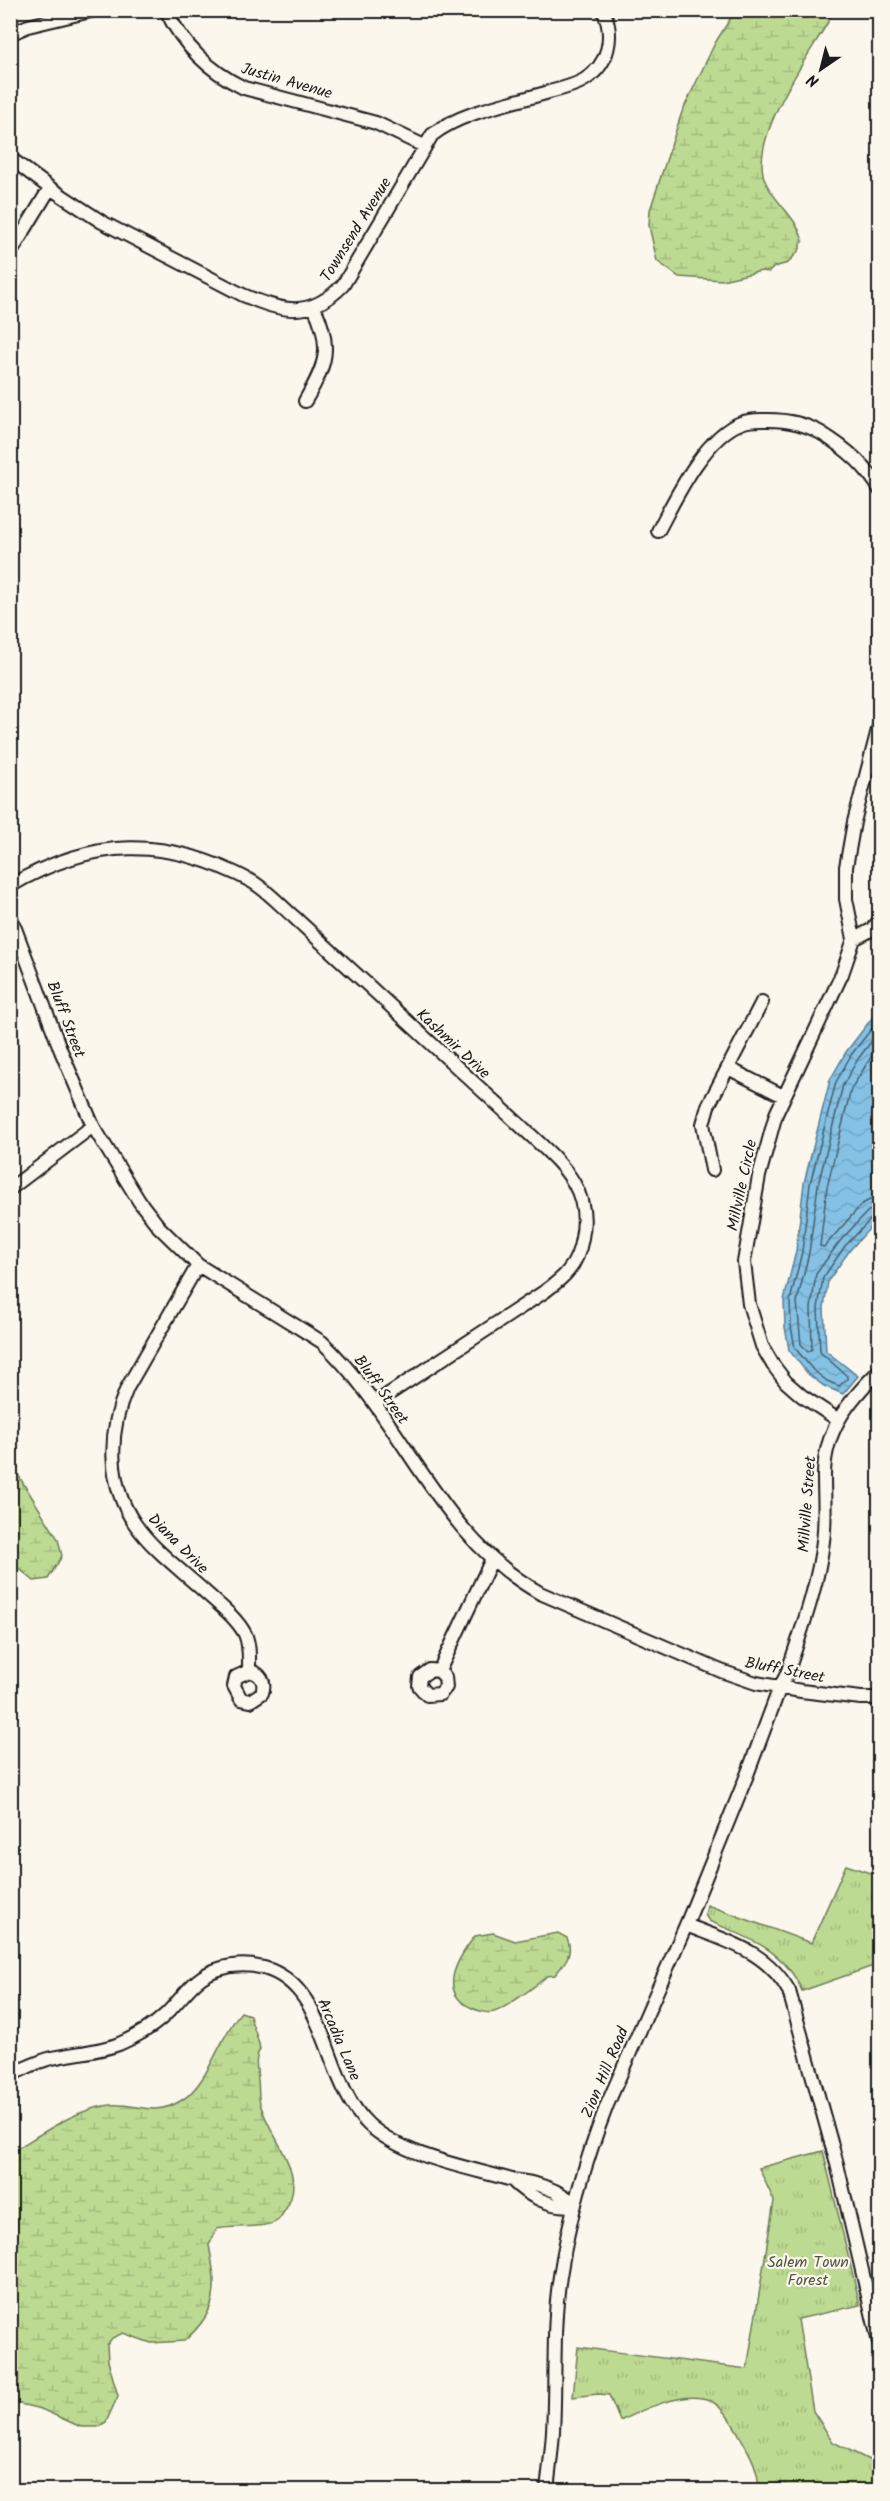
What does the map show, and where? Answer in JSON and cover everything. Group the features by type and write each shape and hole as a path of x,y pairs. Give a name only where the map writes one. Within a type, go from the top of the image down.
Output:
{"street":[{"path":"10,34 28,26 96,10"},
{"name":"Justin Avenue","path":"166,10 191,50 225,78 244,88 376,123 424,146"},
{"name":"Townsend Avenue","path":"314,307 343,285 432,135 450,123 571,86 586,79 599,67 607,51 610,34 603,10"},
{"path":"10,158 102,222 243,295 263,304 284,309 314,307 325,338 326,352 321,373 305,401"},
{"path":"10,254 50,188"},
{"path":"658,531 702,456 739,423 753,420 786,420 809,426 833,440 852,456 871,475 879,490"},
{"path":"879,601 879,633"},
{"name":"Millville Circle","path":"837,1419 802,1396 786,1382 762,1346 745,1283 746,1240 769,1135 783,1096 842,975 854,939 846,899 846,867 854,822 879,722"},
{"name":"Kashmir Drive","path":"10,886 66,858 107,849 139,848 161,849 202,860 252,882 294,917 536,1140 560,1163 573,1180 582,1200 586,1221 579,1253 568,1271 544,1292 375,1403"},
{"name":"Bluff Street","path":"10,915 61,1051 93,1126 139,1201 159,1227 198,1265 322,1342 339,1358 375,1403 441,1502 492,1559 522,1583 588,1615 721,1671 756,1683 861,1698 879,1698"},
{"path":"854,939 871,930 879,920"},
{"path":"712,1170 703,1124 717,1086 762,1002"},
{"path":"728,1068 783,1096"},
{"path":"10,1189 93,1126"},
{"name":"Diana Drive","path":"198,1265 127,1388 118,1408 113,1441 114,1463 125,1505 135,1524 150,1541 232,1617 245,1635 248,1645 249,1671"},
{"name":"Millville Street","path":"780,1687 787,1674 805,1616 823,1542 826,1450 837,1419 854,1396 879,1370"},
{"path":"439,1671 492,1559"},
{"name":"Zion Hill Road","path":"547,2490 554,2431 553,2354 560,2276 575,2205 599,2125 686,1924 780,1687"},
{"path":"686,1924 760,1957 776,1970 789,1991 837,2164 879,2347"},
{"name":"Arcadia Lane","path":"10,2075 50,2058 118,2044 143,2032 164,2016 197,1980 207,1973 236,1964 252,1965 280,1974 303,1993 344,2091 370,2125 396,2143 413,2151 512,2180 528,2181 567,2197 575,2205"}],"green space":[{"path":"735,11 832,11 828,22 782,101 764,146 762,166 766,183 796,225 803,241 800,249 788,263 774,267 769,272 762,271 722,280 679,277 657,261 649,226 650,210 682,112 715,43"},
{"path":"10,1462 58,1539 62,1556 48,1579 34,1581 11,1562"},
{"path":"846,1865 879,1876 879,1964 802,1991 785,1965 775,1955 750,1939 709,1921 705,1915 707,1905 811,1943"},
{"path":"493,1933 515,1941 558,1933 567,1938 569,1953 555,1975 547,1976 506,2006 488,2013 461,2001 455,1993 453,1984 457,1964 475,1936"},
{"path":"241,2012 250,2015 259,2044 256,2064 260,2103 285,2156 293,2183 291,2197 285,2210 278,2220 272,2223 217,2229 209,2245 214,2274 213,2298 204,2319 184,2341 151,2343 123,2333 112,2338 107,2345 108,2361 118,2396 106,2422 98,2427 81,2427 41,2409 11,2402 11,2152 59,2123 98,2107 121,2105 154,2109 163,2108 182,2100 200,2083 226,2034"},
{"name":"Salem Town Forest","path":"823,2151 860,2305 798,2319 813,2411 833,2442 879,2465 879,2490 759,2490 754,2463 738,2433 723,2411 709,2400 676,2399 620,2421 609,2395 573,2397 578,2347 747,2369 774,2201 759,2168"}],"water":[{"path":"879,1009 879,1218 850,1250 828,1281 824,1308 826,1351 858,1376 843,1394 824,1386 808,1374 789,1350 784,1300 796,1251 804,1183 830,1080 846,1052"}]}
